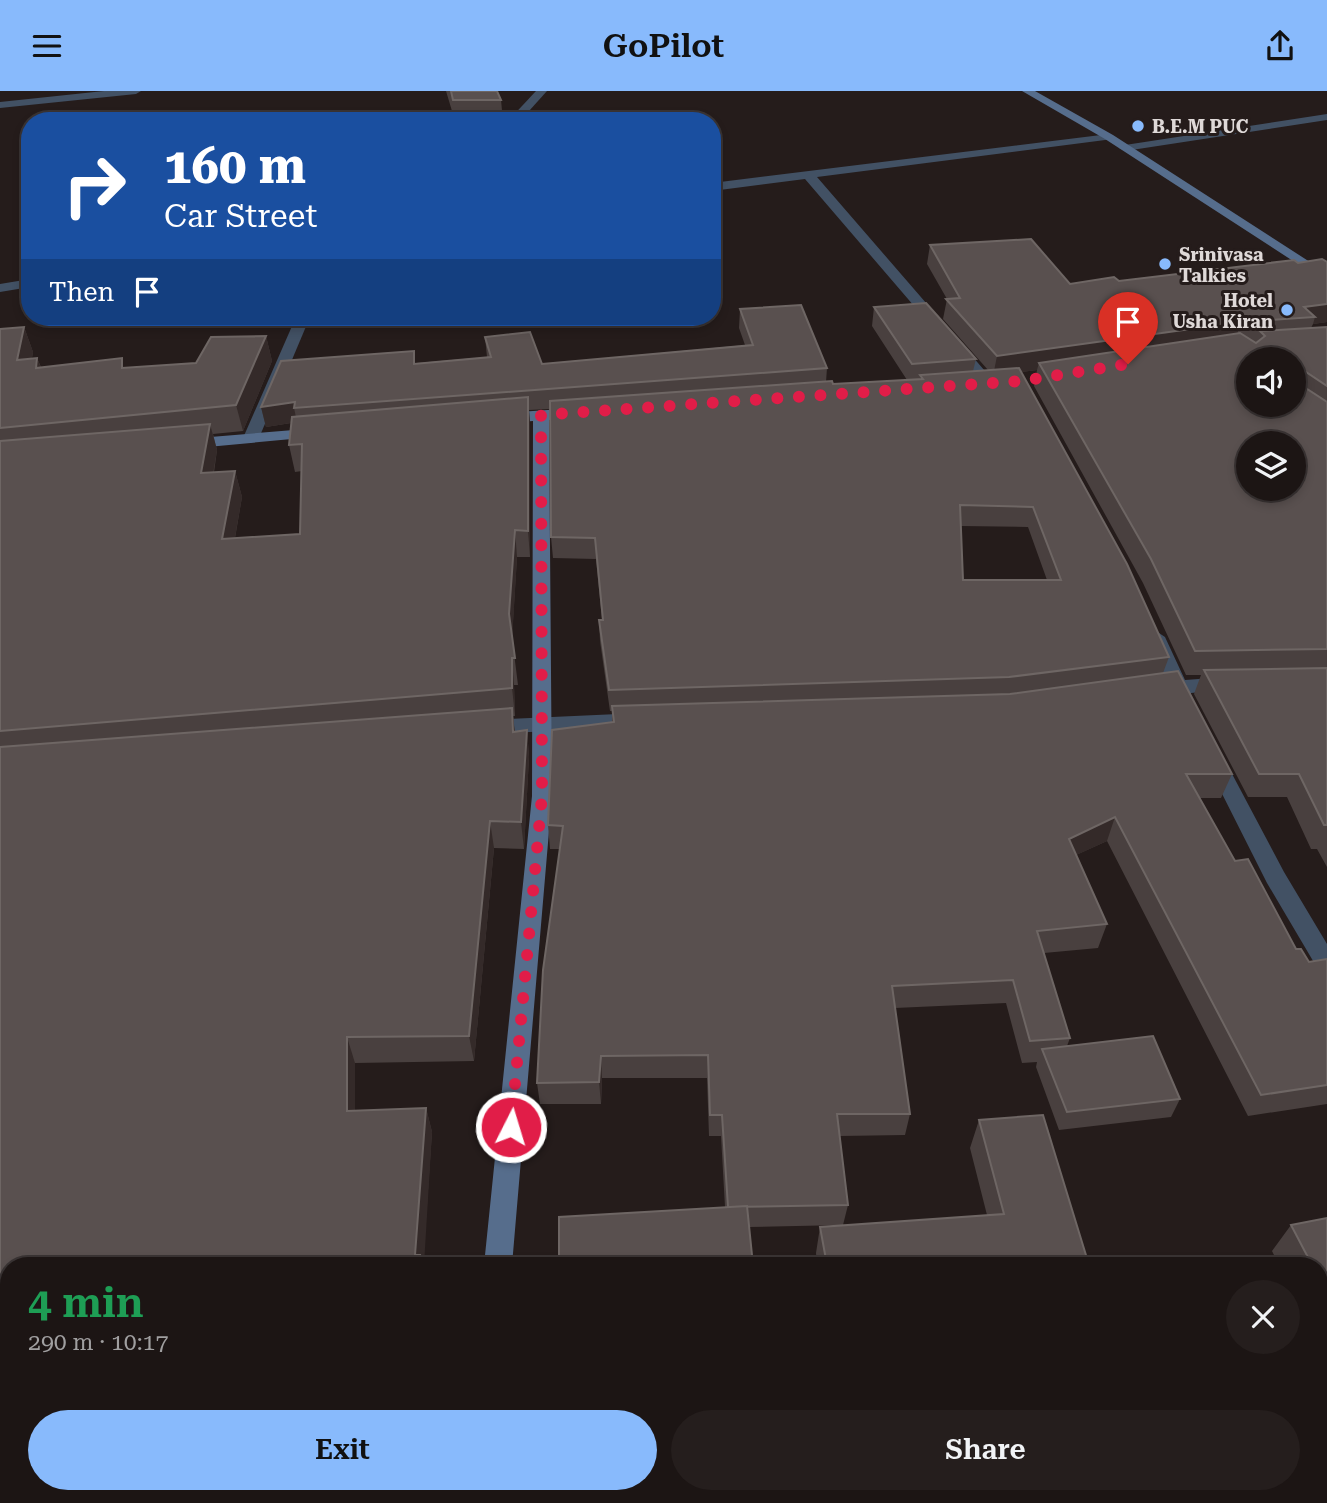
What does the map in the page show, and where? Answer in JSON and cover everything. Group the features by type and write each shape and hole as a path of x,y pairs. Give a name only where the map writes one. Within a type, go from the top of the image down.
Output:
{"street":[{"path":"0,105 136,91"},
{"path":"522,112 542,91"},
{"path":"1027,91 1109,137 1327,279"},
{"path":"1125,148 1327,117"},
{"path":"721,186 1109,137"},
{"path":"809,176 985,382"},
{"path":"0,288 21,284"},
{"path":"251,439 299,326"},
{"path":"486,420 597,411"},
{"path":"499,1257 542,796 541,415"},
{"path":"172,446 334,432"},
{"path":"1149,622 1189,709"},
{"path":"1137,690 1177,685 1245,684"},
{"path":"473,728 655,719"},
{"path":"1208,745 1275,877 1327,964"}],"building":[{"path":"451,91 497,91 501,100 453,100"},
{"path":"1031,239 1070,284 1114,277 1119,281 1322,259 1327,262 1327,304 1304,307 1315,317 1241,322 997,356 946,299 960,298 930,245"},
{"path":"926,303 976,359 912,364 874,307"},
{"path":"801,305 827,368 294,408 295,402 261,407 281,361 414,351 414,364 491,357 485,337 530,332 542,364 753,345 740,309"},
{"path":"24,327 17,360 37,358 36,368 122,358 122,368 196,363 211,337 266,336 236,405 0,428 0,329"},
{"path":"1327,327 1327,386 1306,372 1306,347 1236,347 1236,417 1306,417 1306,388 1327,402 1327,649 1195,651 1151,559 1039,363 1240,333 1256,343 1265,336 1260,331"},
{"path":"1019,368 1127,564 1169,657 1009,677 609,690 599,620 603,620 595,538 551,537 550,401 832,381 833,384 923,379 920,375","holes":["960,505 1033,507 1061,580 963,580"]},
{"path":"528,397 528,531 515,530 509,614 515,658 512,658 512,688 0,731 0,441 210,424 201,473 235,471 222,539 300,534 302,444 289,445 292,417"},
{"path":"1327,668 1327,825 1324,825 1299,774 1259,774 1204,670"},
{"path":"1178,671 1232,774 1186,774 1235,861 1248,859 1296,949 1301,949 1309,962 1327,959 1327,1085 1261,1095 1115,817 1069,839 1107,924 1037,931 1070,1038 1030,1041 1013,980 892,986 910,1114 837,1114 848,1205 728,1207 722,1115 710,1115 708,1055 601,1056 599,1082 537,1083 543,970 563,826 548,825 552,730 614,722 612,706 1010,694"},
{"path":"512,708 513,732 527,730 521,822 490,821 469,1036 347,1037 347,1111 426,1108 415,1255 420,1257 0,1257 0,747"},
{"path":"1153,1036 1180,1099 1067,1112 1042,1049"},
{"path":"1043,1115 1087,1257 826,1257 820,1227 1004,1214 979,1120"},
{"path":"747,1206 752,1257 559,1257 559,1217"},
{"path":"1327,1218 1327,1257 1308,1257 1291,1225"}],"place":[{"name":"B.E.M PUC","path":"1138,126"},
{"name":"Srinivasa Talkies","path":"1165,264"},
{"name":"Hotel Usha Kiran","path":"1287,310"}],"route":[{"path":"511,1127 542,796 541,415 986,381 1021,381 1128,364"}]}
